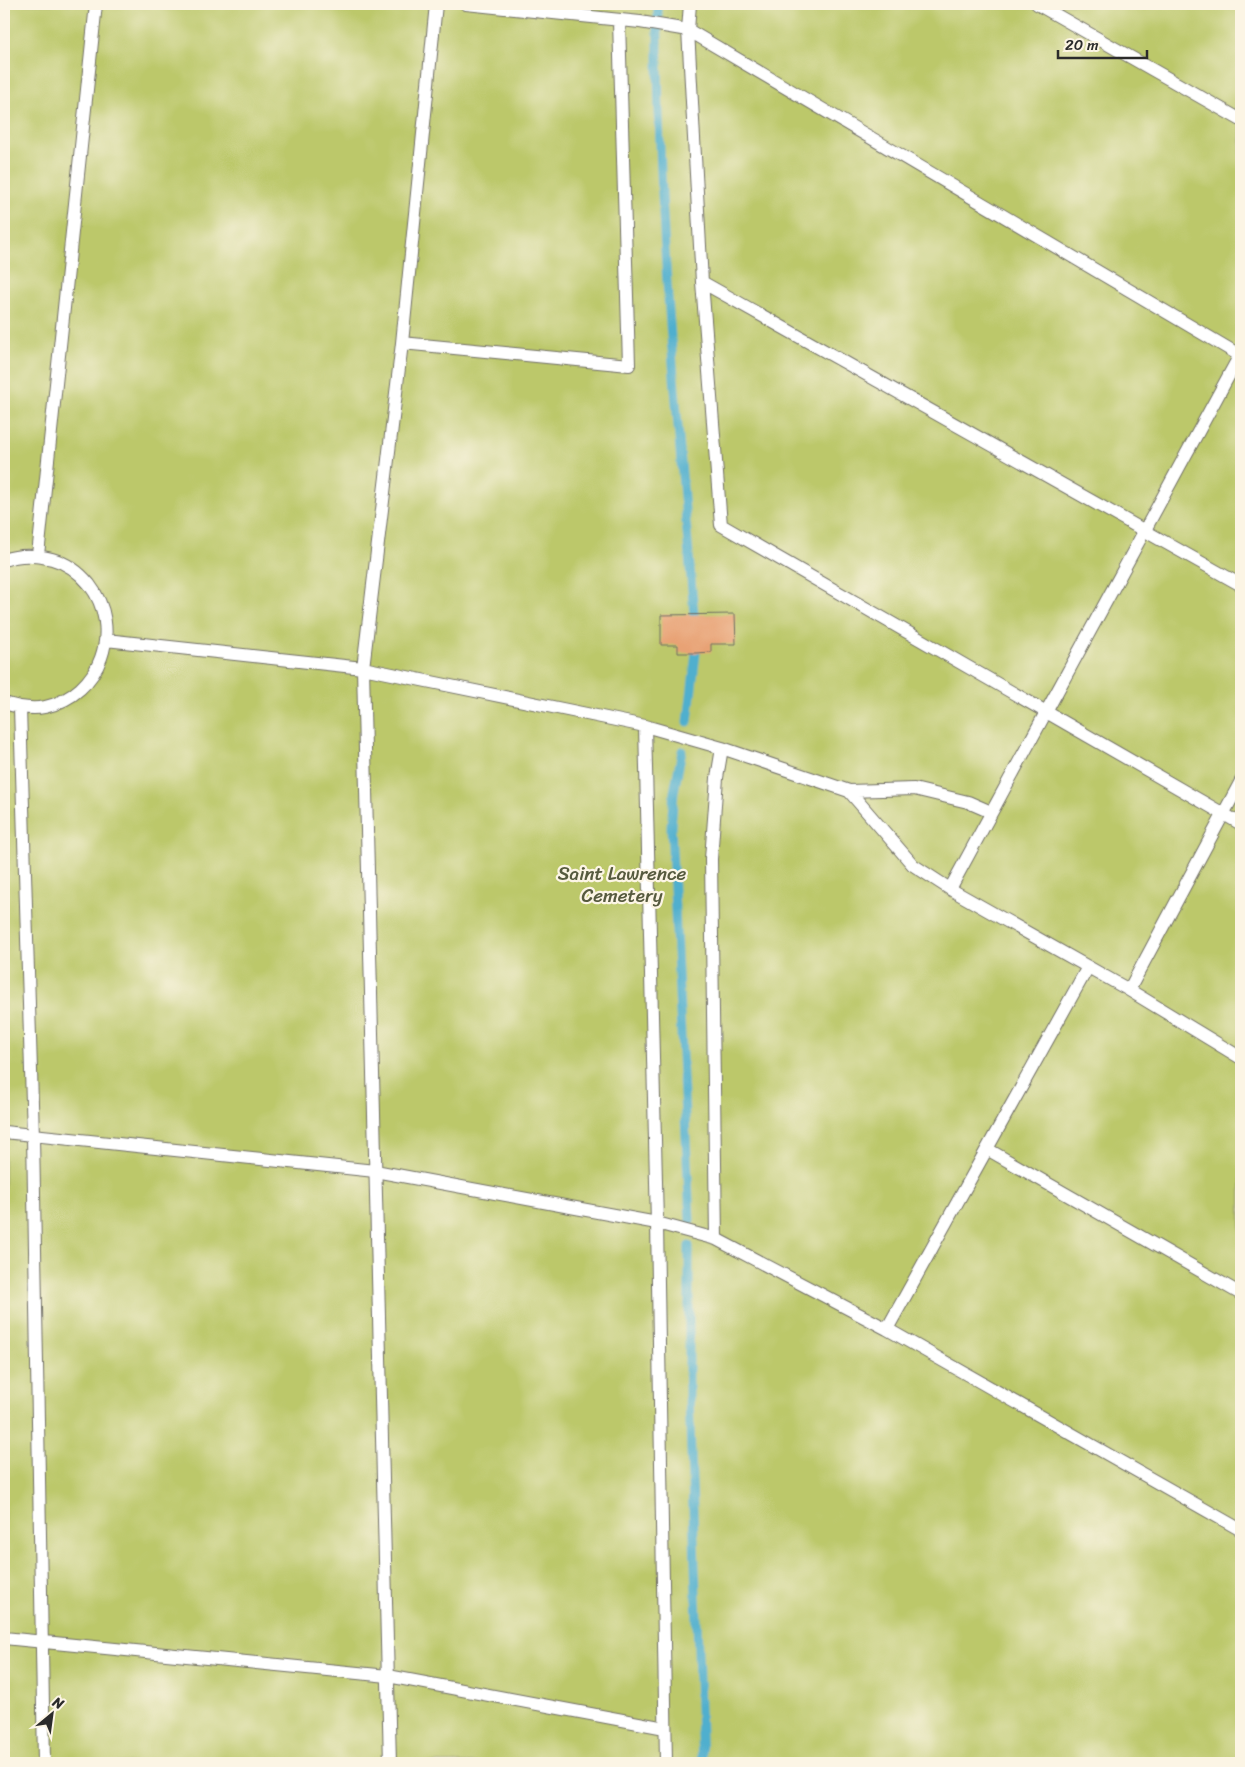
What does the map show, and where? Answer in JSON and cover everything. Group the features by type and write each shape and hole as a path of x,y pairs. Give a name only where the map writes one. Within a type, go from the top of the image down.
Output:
{"lane":[{"path":"38,555 96,4"},
{"path":"390,1763 363,668 402,343 436,4"},
{"path":"466,4 640,22 688,30 1241,355 950,889"},
{"path":"690,4 688,30 702,282 720,525 1241,824"},
{"path":"1038,4 1241,120"},
{"path":"402,343 629,365 619,21"},
{"path":"702,282 1241,585"},
{"path":"4,560 14,556 38,555 61,562 81,575 96,594 105,616 106,640 99,664 86,684 67,699 44,707 20,708 4,703"},
{"path":"106,640 363,668 645,726 722,748 849,791 914,789 968,802 992,812"},
{"path":"20,708 33,1136 44,1763"},
{"path":"645,726 666,1763"},
{"path":"716,1239 711,859 717,778 722,748"},
{"path":"1128,990 1241,781"},
{"path":"849,791 913,865 950,889 1128,990 1241,1058"},
{"path":"887,1329 1088,967"},
{"path":"4,1132 375,1171 656,1223 716,1239 887,1329 1241,1530"},
{"path":"987,1149 1241,1294"},
{"path":"4,1638 388,1676 665,1728"}],"green space":[{"name":"Saint Lawrence Cemetery","path":"4,4 1241,4 1241,1763 4,1763"}],"building":[{"path":"735,614 736,644 711,644 711,652 696,653 678,653 678,645 661,645 661,615"}],"waterway":[{"path":"658,4 660,157 664,233 694,614"},
{"path":"688,722 696,653"},
{"path":"682,751 674,792 671,827 690,1220"},
{"path":"689,1246 689,1396 702,1763"}]}
